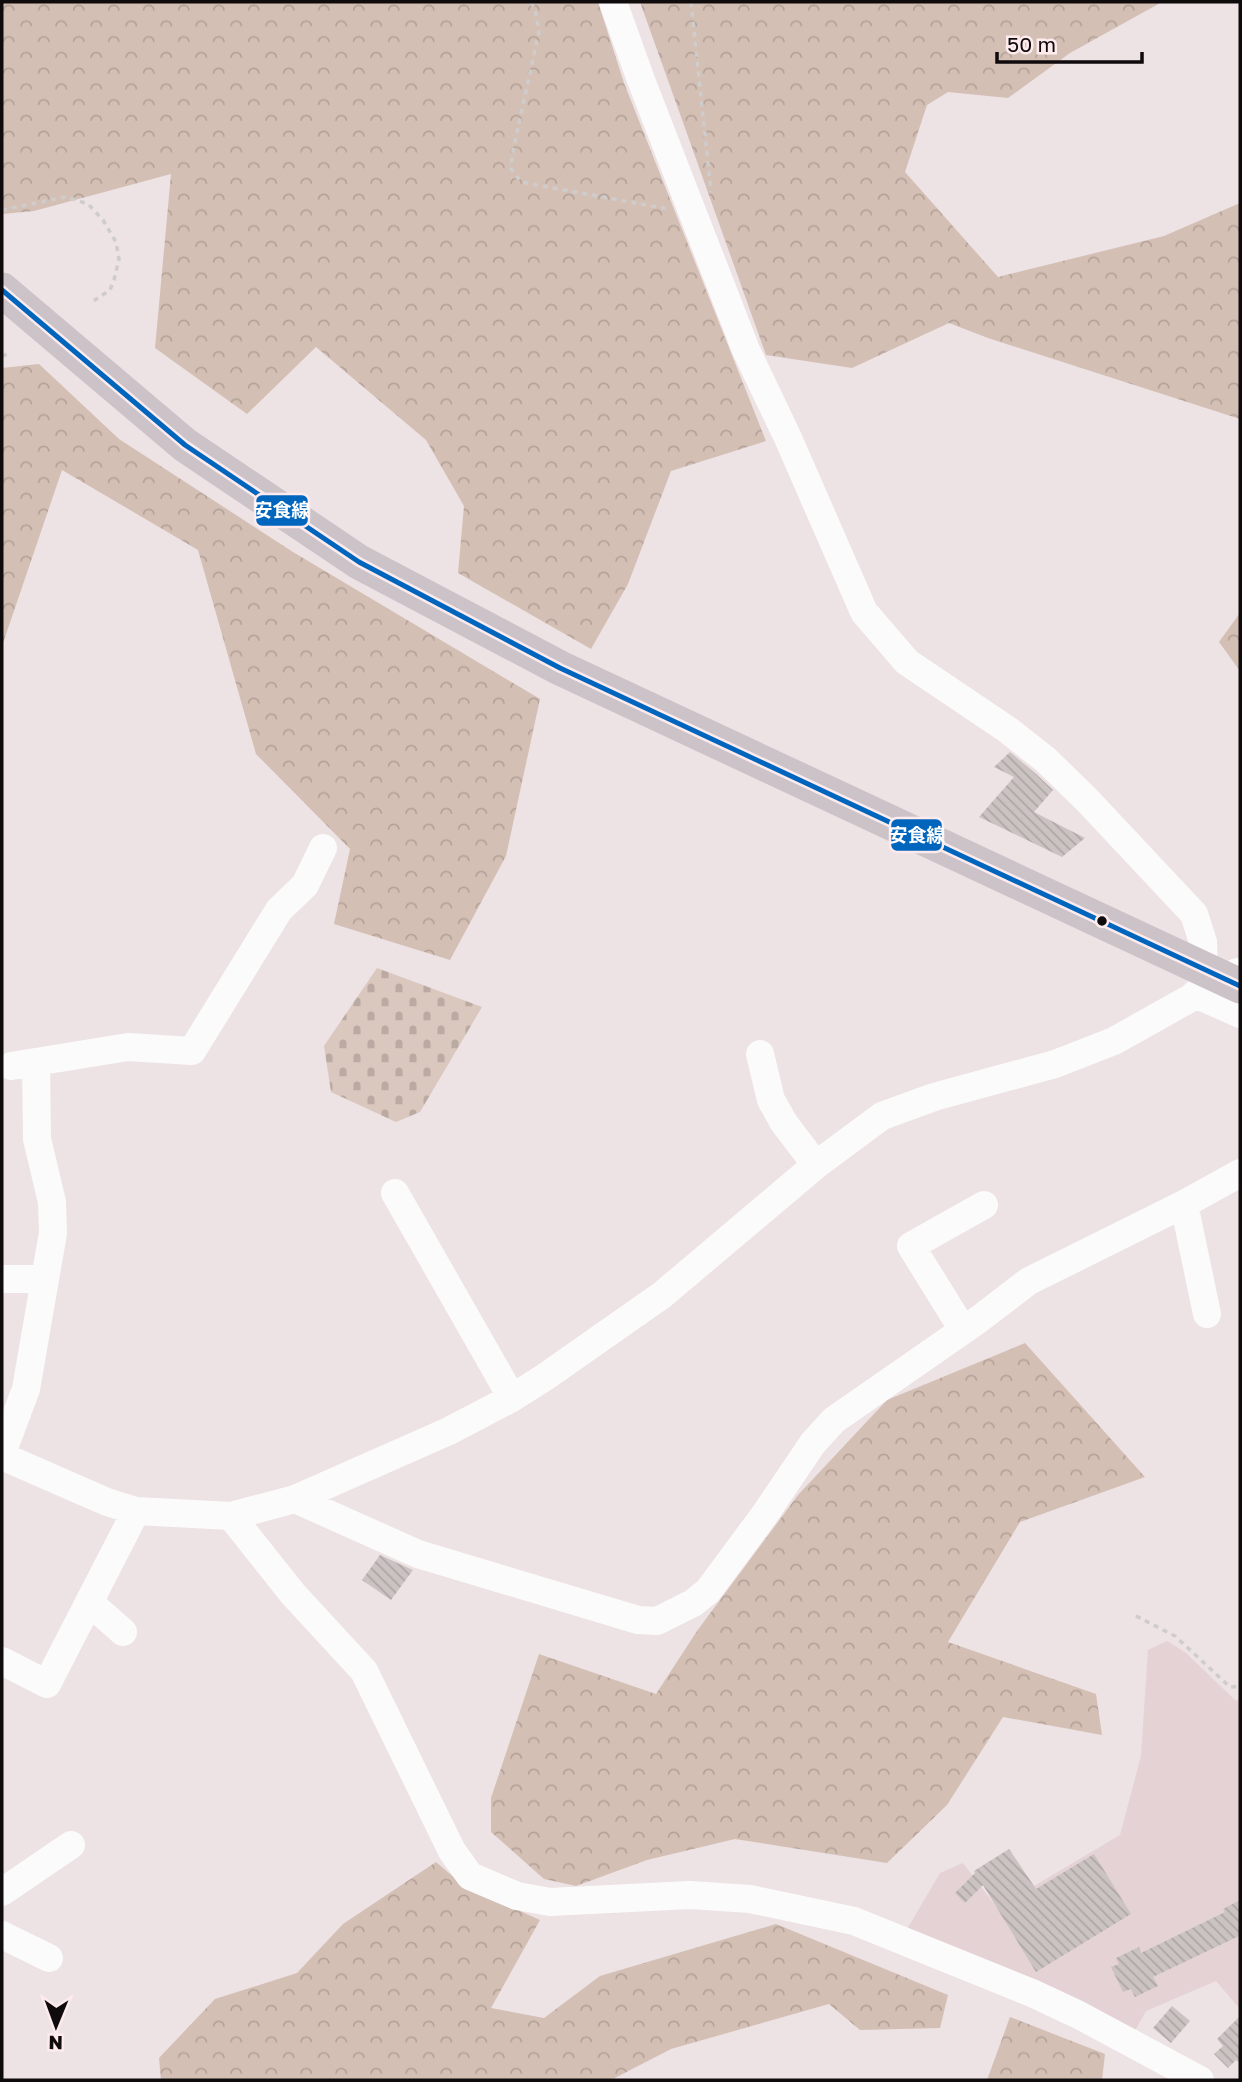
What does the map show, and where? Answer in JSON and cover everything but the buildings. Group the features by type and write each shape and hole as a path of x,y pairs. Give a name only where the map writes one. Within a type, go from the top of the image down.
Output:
{"main road":[{"path":"2,290 186,446 359,562 560,668 1221,979"}],"street":[{"path":"613,2 702,205 746,350 788,438 864,612 907,662 1008,730 1046,760 1194,914 1203,942 1240,1014"},
{"path":"323,848 305,884 279,910 192,1051 128,1046 24,1064 37,1139 52,1202 53,1233 26,1389 2,1454 71,1487 136,1511 231,1516 295,1499 449,1431 512,1398 545,1377 662,1295 816,1165 881,1116 934,1097 1055,1064 1114,1041 1221,979"},
{"path":"760,1054 771,1100 784,1123 816,1165"},
{"path":"295,1499 418,1554 638,1620 657,1621 693,1603 708,1591 813,1443 834,1420 1029,1281 1240,1173"},
{"path":"395,1193 512,1398"},
{"path":"1184,1204 1206,1314"},
{"path":"963,1330 911,1247 984,1205"},
{"path":"2,1279 45,1279"},
{"path":"2,1661 47,1684 136,1511"},
{"path":"231,1516 293,1594 363,1671 452,1851 470,1876 517,1896 550,1902 702,1895 750,1899 854,1921 1032,1993 1200,2080"},
{"path":"89,1602 123,1632"},
{"path":"2,1892 71,1845"},
{"path":"2,1935 49,1958"}],"path":[{"path":"531,2 539,32 511,169 521,182 702,205 691,2"},
{"path":"2,210 66,197 88,204 103,220 116,242 118,259 110,290 92,302"},
{"path":"2,356 8,354"},
{"path":"1136,1616 1175,1636 1230,1687 1240,1686"}],"shaded area":[{"path":"1167,1641 1186,1653 1236,1701 1240,1697 1240,2009 1216,1981 1146,2011 1132,2036 906,1931 940,1873 963,1863 997,1908 1120,1835 1141,1756 1148,1650"}],"green space":[{"path":"2,2 598,2 624,83 766,441 671,471 628,584 591,649 458,573 464,506 426,440 316,347 247,414 155,348 171,174 34,211 2,214"},
{"path":"640,2 1162,2 1070,53 1008,98 948,92 927,105 905,172 998,277 1164,236 1240,203 1240,419 949,323 852,368 766,355"},
{"path":"39,364 119,439 293,552 540,699 506,856 450,960 334,924 350,849 256,754 198,550 62,470 2,646 2,368"},
{"path":"1240,613 1240,671 1219,642"},
{"path":"377,968 482,1007 420,1112 396,1122 331,1092 324,1046"},
{"path":"1025,1343 1145,1477 1020,1522 948,1642 1096,1694 1102,1735 1003,1717 947,1805 887,1863 735,1839 647,1860 576,1886 544,1879 491,1832 491,1798 539,1654 656,1694 697,1631 798,1495 887,1400"},
{"path":"436,1862 463,1885 540,1920 491,2008 544,2018 600,1976 776,1924 948,1995 940,2028 860,2030 829,2004 671,2049 611,2080 161,2080 159,2058 215,1999 297,1973 343,1924"},
{"path":"1010,2017 1105,2054 1102,2080 987,2080"}],"transit line":[{"name":"安食線","path":"2,290 185,445 359,562 560,668 1240,986"}]}
